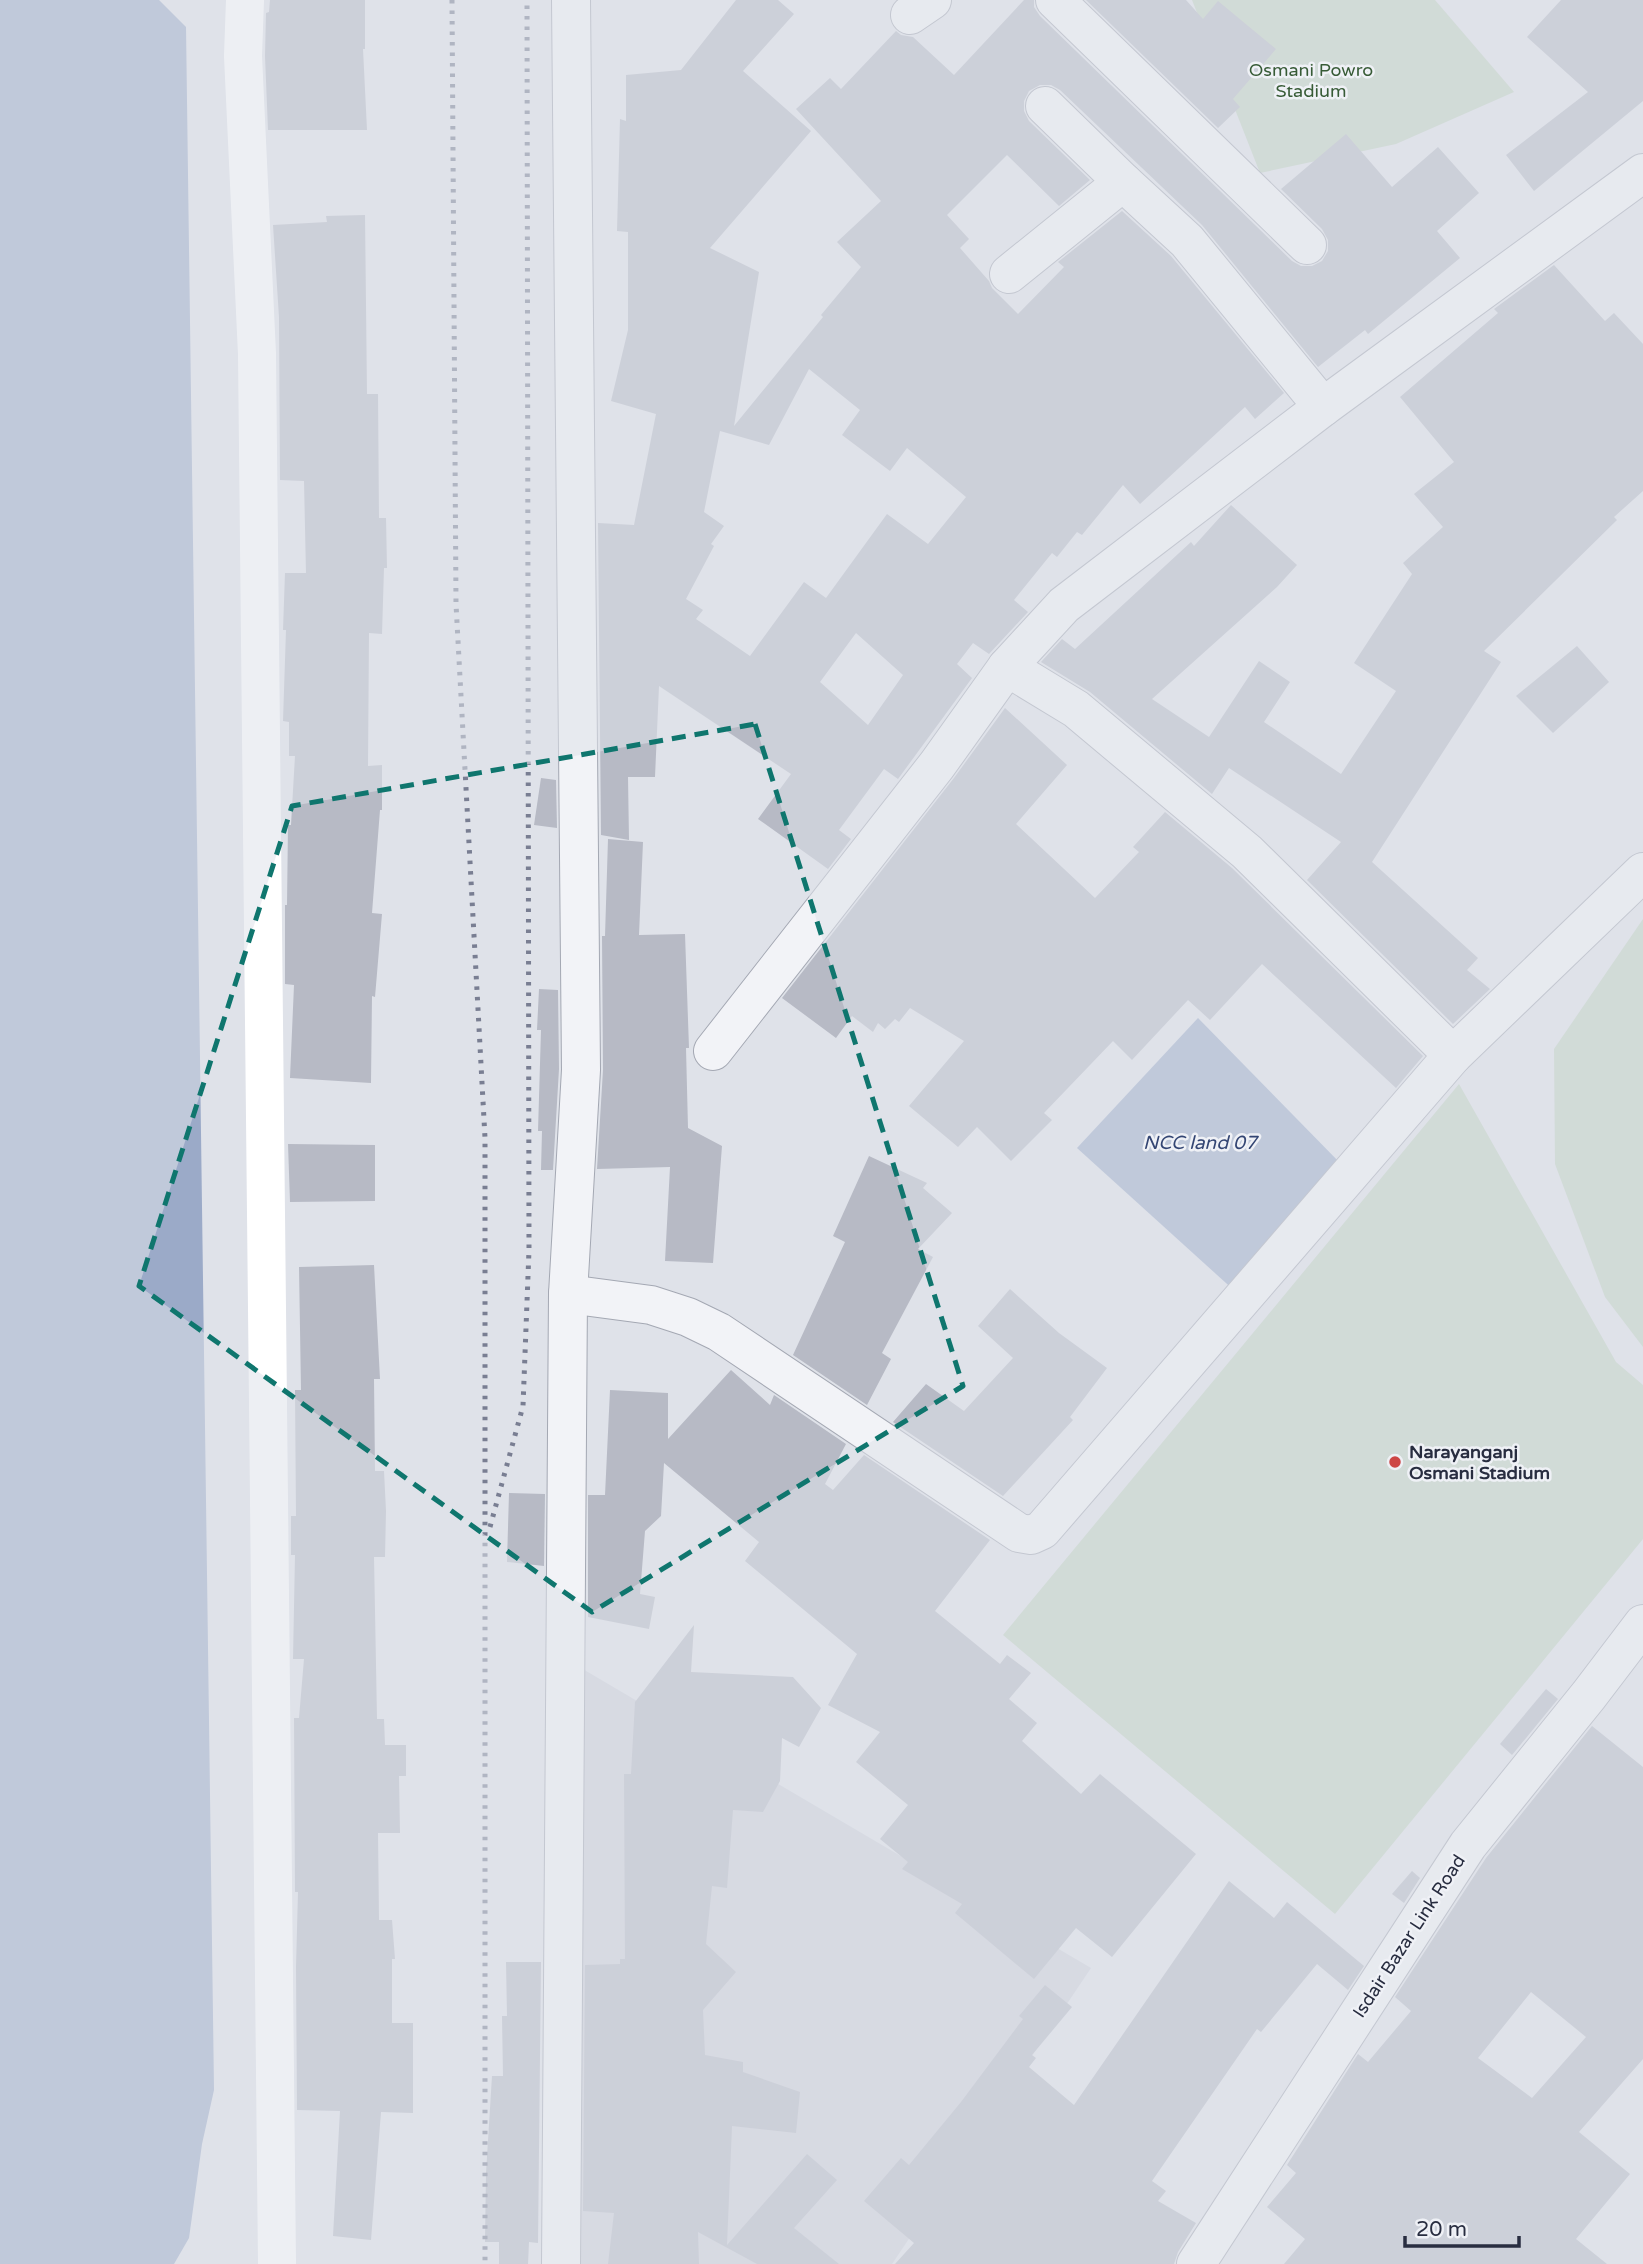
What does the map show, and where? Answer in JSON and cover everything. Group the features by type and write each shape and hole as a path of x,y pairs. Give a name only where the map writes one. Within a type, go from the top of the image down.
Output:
{"street":[{"path":"245,0 243,56 257,354 277,2264"},
{"path":"561,2264 568,1294 580,1070 572,0"},
{"path":"1055,0 1307,245"},
{"path":"1045,106 1187,241 1323,407"},
{"path":"713,1051 937,765 1007,667 1064,605 1323,407 1643,173"},
{"path":"1009,274 1123,182"},
{"path":"1007,667 1076,709 1247,852 1453,1055"},
{"path":"568,1294 651,1305 688,1317 719,1332 1019,1533 1031,1535 1042,1530 1453,1055 1643,872"},
{"name":"Isdair Bazar Link Road","path":"1196,2264 1468,1845 1589,1696 1643,1624"}],"highlighted area":[{"path":"755,724 963,1386 592,1612 139,1286 292,806"}],"shaded area":[{"path":"581,1668 1091,1968 892,2264 581,2264"}],"green space":[{"name":"Osmani Powro Stadium","path":"1192,0 1435,0 1514,92 1396,144 1260,173"},
{"path":"1643,919 1643,1347 1605,1297 1555,1164 1554,1049"},
{"name":"Narayanganj Osmani Stadium","path":"1459,1084 1616,1362 1643,1385 1643,1539 1335,1914 1003,1635"}],"water":[{"path":"0,0 159,0 186,27 214,2090 202,2144 189,2238 174,2264 0,2264"},
{"name":"NCC land 07","path":"1198,1018 1342,1165 1237,1293 1077,1148"}],"building":[{"path":"270,0 365,0 363,49 367,130 268,130 265,56 266,13 269,12"},
{"path":"736,0 778,0 794,14 743,71 811,131 710,248 759,272 734,426 861,267 837,242 881,201 796,109 830,78 841,89 896,31 901,35 913,37 954,75 1024,0 1034,0 1034,7 1040,16 1292,261 1301,266 1312,266 1322,261 1328,251 1328,240 1322,229 1281,189 1346,134 1392,187 1438,147 1479,193 1437,231 1460,258 1368,334 1365,330 1318,367 1202,225 1060,90 1051,85 1040,85 1029,91 1024,101 1024,111 1029,121 1090,180 1059,206 1007,155 947,215 969,239 960,248 992,288 1018,314 1064,267 1058,262 1122,211 1171,256 1284,393 1255,419 1245,407 1140,504 1123,485 1082,535 1077,532 1057,557 1052,553 1014,600 1028,612 989,654 973,643 957,664 972,678 898,779 884,769 839,830 851,839 828,869 758,819 791,774 659,686 655,777 628,777 629,840 601,835 598,523 634,525 656,414 611,401 628,330 628,232 617,231 620,119 626,121 626,75 681,70","holes":["809,369 860,410 842,435 890,471 907,448 966,497 928,544 887,514 826,598 804,582 750,656 696,619 703,610 686,599 714,546 711,544 724,526 704,512 720,431 769,445","856,633 903,675 868,725 820,682"]},
{"path":"1086,0 1186,0 1203,19 1218,1 1276,49 1233,99 1240,107 1218,128"},
{"path":"1561,0 1643,0 1643,101 1534,191 1506,155 1588,92 1527,37"},
{"path":"365,215 367,394 378,394 379,518 386,518 387,568 384,568 382,634 369,633 368,766 382,765 382,810 372,913 382,914 375,997 372,996 371,1083 290,1078 294,985 285,984 285,905 288,825 291,825 295,756 289,756 289,722 283,721 286,630 283,630 285,573 306,573 304,481 280,480 279,317 273,225 327,222 326,216"},
{"path":"1554,265 1605,321 1614,313 1643,344 1643,491 1614,517 1617,520 1484,651 1501,662 1372,862 1478,958 1467,970 1490,989 1453,1024 1307,880 1341,842 1229,768 1212,794 1090,692 1041,662 1062,639 1075,649 1191,542 1194,546 1231,505 1297,565 1277,587 1152,699 1209,737 1259,661 1290,682 1264,722 1341,774 1396,691 1354,663 1412,574 1403,563 1443,527 1414,494 1454,462 1400,397 1498,313 1494,309"},
{"path":"1577,646 1609,682 1553,733 1516,696"},
{"path":"1005,708 1067,765 1016,824 1095,898 1139,852 1133,847 1165,812 1232,868 1423,1056 1396,1088 1262,964 1210,1020 1188,1000 1132,1060 1113,1041 1044,1113 1052,1120 1011,1161 977,1127 958,1147 909,1106 964,1041 910,1008 899,1022 895,1019 885,1029 878,1023 873,1032 852,1016 836,1038 782,998 954,778"},
{"path":"541,778 556,780 557,828 534,825"},
{"path":"608,839 643,842 639,935 685,934 689,1048 686,1048 688,1128 722,1146 713,1263 665,1261 670,1167 597,1169 603,1070 602,936 605,936"},
{"path":"539,989 558,990 559,1069 553,1170 541,1170 542,1131 538,1131 541,1030 537,1030"},
{"path":"288,1144 375,1145 375,1201 290,1202"},
{"path":"869,1156 927,1183 923,1188 952,1213 918,1249 933,1257 882,1353 891,1359 867,1405 793,1355 845,1242 833,1236"},
{"path":"374,1265 380,1379 374,1379 375,1471 384,1471 386,1511 385,1557 374,1557 377,1719 384,1719 385,1745 406,1745 406,1776 399,1776 400,1833 378,1833 379,1920 392,1920 395,1959 392,1959 392,2023 413,2023 413,2113 381,2112 371,2240 333,2236 340,2111 297,2110 298,1892 295,1892 294,1718 299,1718 304,1659 293,1659 295,1555 291,1555 291,1516 296,1516 295,1390 301,1390 299,1267"},
{"path":"1010,1289 1059,1333 1107,1368 1070,1417 1073,1420 1003,1496 893,1422 926,1384 964,1411 1013,1358 978,1326"},
{"path":"731,1370 770,1405 774,1395 846,1444 825,1484 833,1490 864,1455 990,1540 935,1611 1000,1664 1007,1655 1031,1673 1009,1699 1037,1723 1022,1741 1081,1794 1100,1774 1196,1854 1112,1957 1076,1928 1034,1979 955,1913 962,1904 902,1869 908,1862 880,1839 908,1805 856,1762 880,1732 828,1705 857,1654 745,1561 759,1542 664,1463 661,1516 645,1531 640,1594 655,1597 649,1629 588,1617 588,1495 605,1495 610,1390 668,1393 668,1439"},
{"path":"509,1493 545,1494 544,1566 507,1562"},
{"path":"694,1625 691,1672 793,1677 821,1708 799,1747 782,1738 780,1781 763,1812 733,1810 727,1888 712,1886 706,1944 736,1972 703,2010 705,2055 743,2062 743,2072 800,2092 796,2133 732,2126 727,2245 807,2154 837,2180 794,2228 839,2264 757,2264 698,2232 699,2264 608,2264 614,2213 583,2211 585,1965 620,1964 620,1959 625,1959 624,1774 631,1774 635,1702"},
{"path":"1546,1689 1558,1699 1512,1755 1500,1744"},
{"path":"1592,1726 1643,1767 1643,2059 1579,2132 1630,2174 1576,2239 1607,2264 1284,2264 1305,2239 1267,2207 1296,2173 1287,2165 1358,2054 1368,2062 1411,2011 1395,1997 1486,1858","holes":["1531,1992 1586,2037 1532,2098 1478,2058"]},
{"path":"1412,1871 1420,1878 1404,1903 1392,1894"},
{"path":"1229,1881 1274,1918 1287,1902 1364,1966 1348,1990 1317,1964 1261,2032 1257,2029 1152,2181 1166,2191 1158,2201 1196,2223 1178,2252 1174,2264 895,2264 914,2243 864,2201 901,2158 909,2165 961,2102 1023,2019 1019,2016 1045,1985 1072,2007 1032,2055 1036,2058 1029,2067 1074,2105"},
{"path":"506,1962 541,1962 538,2243 529,2242 528,2264 499,2264 499,2242 485,2242 492,2076 503,2076 502,2016 507,2016"}],"railway":[{"path":"452,0 456,604 485,1138 485,2264"},
{"path":"490,1527 523,1406 529,1250 527,0"}],"place":[{"name":"Narayanganj Osmani Stadium","path":"1395,1462"}]}
